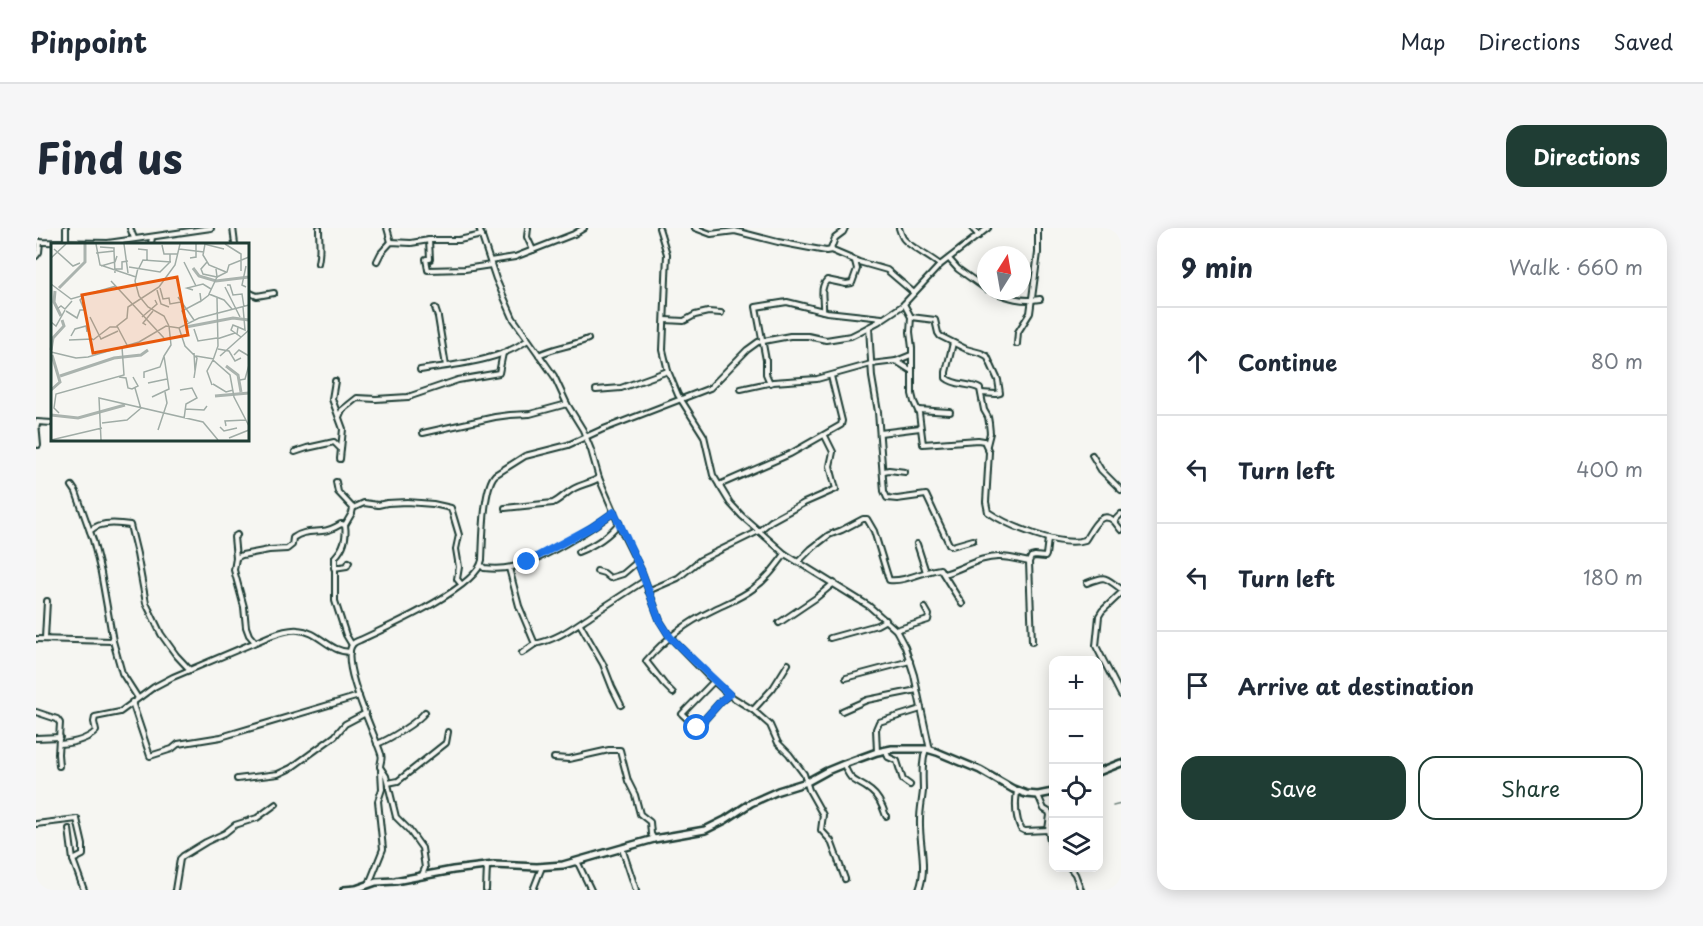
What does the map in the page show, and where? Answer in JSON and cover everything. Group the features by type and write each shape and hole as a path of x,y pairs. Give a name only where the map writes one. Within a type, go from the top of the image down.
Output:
{"street":[{"path":"36,255 39,252 38,241 66,243 66,228"},
{"path":"130,228 135,239"},
{"path":"108,243 183,230 211,228"},
{"path":"233,228 235,243"},
{"path":"318,263 321,250 319,228"},
{"path":"387,228 391,242"},
{"path":"479,228 490,263 513,318 554,376 567,404 583,429 599,478 637,562 660,621 670,637 714,681 770,725 778,743 789,753 804,774 809,790 823,815 821,830 831,841 845,879"},
{"path":"528,228 527,237 533,250"},
{"path":"429,240 430,259 426,259 428,270 465,269 515,257 584,228"},
{"path":"659,228 667,254 663,350 668,371 678,395 704,436 713,475 730,503 759,531 785,554 869,606 897,630 905,647 917,690 928,750 922,764 920,821 924,858 919,890"},
{"path":"695,228 711,234 735,231 778,242 826,251 832,250 887,270 914,293"},
{"path":"832,250 835,238 845,228"},
{"path":"899,228 906,241 940,265"},
{"path":"972,228 979,236"},
{"path":"369,884 383,849 378,801 382,789 380,763 382,756 358,696 350,652 352,645 435,603 479,569 487,495 491,480 495,475 525,456 568,446 661,406 710,388 753,344 799,336 826,340 851,336 869,327 904,304 940,265 988,228"},
{"path":"1017,344 1018,332 1030,313 1038,253 1038,228"},
{"path":"391,242 459,240 482,236"},
{"path":"151,243 152,237"},
{"path":"377,261 391,242"},
{"path":"949,259 958,269 977,282"},
{"path":"823,311 824,283 826,280 852,283 857,269 855,260"},
{"path":"249,292 257,296 274,293"},
{"path":"1031,300 1040,299"},
{"path":"770,383 766,374 766,360 756,307 787,302 823,311 884,318"},
{"path":"904,304 911,317 912,394 918,410 922,444 984,441 989,452 986,502 988,513 1018,528 1048,539 1085,540 1099,519 1105,516 1111,518 1121,530"},
{"path":"435,308 446,366"},
{"path":"665,320 684,321 708,312 721,313"},
{"path":"911,317 935,320 938,333 966,350 987,356 998,380 1000,393 981,393"},
{"path":"869,327 871,364 884,471 884,491 887,498 926,495 949,544 952,546 973,540"},
{"path":"539,355 556,347 588,339"},
{"path":"420,370 482,360 503,353 528,340"},
{"path":"953,343 946,378 980,389 989,423 990,433 987,446"},
{"path":"339,417 342,410 357,398 408,397 458,380 499,373 503,353"},
{"path":"741,389 770,383 817,379 871,364 896,361 912,355"},
{"path":"896,361 912,371"},
{"path":"596,390 621,388 668,371"},
{"path":"719,485 790,454 842,425 831,376"},
{"path":"335,381 332,399 343,429 340,459"},
{"path":"423,433 510,414 530,414 567,404"},
{"path":"918,410 950,412"},
{"path":"38,445 37,422 51,423"},
{"path":"880,433 920,428"},
{"path":"648,591 670,582 712,553 759,531 771,521 836,489 830,466 833,452 825,436"},
{"path":"295,452 334,442 341,449"},
{"path":"1092,455 1101,470 1121,490"},
{"path":"884,471 904,472"},
{"path":"506,508 553,503 573,489 599,478"},
{"path":"336,482 338,492 353,508"},
{"path":"72,486 90,531 122,673 138,698"},
{"path":"353,508 364,503 378,505 407,502 451,508 458,529 457,579 461,584"},
{"path":"352,645 346,635 335,600 334,568 335,557 344,543 345,525 353,508"},
{"path":"481,565 488,569 527,562 556,548 614,512"},
{"path":"1114,521 1121,514"},
{"path":"799,561 829,535 867,519 874,531 889,580 893,581 938,568 944,573 962,604"},
{"path":"578,552 613,531 619,522"},
{"path":"90,531 99,525 123,523 130,525 138,554 146,603 161,634 190,670"},
{"path":"236,558 269,550 287,549 292,545 293,538 299,534 327,531 341,524 345,525"},
{"path":"237,535 234,537 236,558 234,570 244,608 246,627 255,642"},
{"path":"1032,642 1029,562 1031,557 1045,557 1048,539"},
{"path":"917,544 926,572"},
{"path":"673,693 646,660 670,637 713,610 736,600 753,589 763,581 785,554"},
{"path":"944,573 998,556 1029,562"},
{"path":"334,568 347,566 349,562"},
{"path":"597,571 610,578 623,574 637,562"},
{"path":"509,567 519,606 535,645"},
{"path":"1087,583 1102,577 1121,591 1099,616 1096,646 1121,695"},
{"path":"522,652 555,639 644,581"},
{"path":"779,623 834,583"},
{"path":"45,638 47,602"},
{"path":"897,630 928,620 929,615 925,608"},
{"path":"830,638 877,625 886,620"},
{"path":"580,624 603,664 621,705"},
{"path":"60,744 73,743 93,735 96,731 95,717 120,712 156,685 281,633 298,630 315,635 337,650 350,652"},
{"path":"36,639 113,641"},
{"path":"846,678 910,661"},
{"path":"753,710 773,688 788,664"},
{"path":"714,681 682,714 697,728 729,694"},
{"path":"842,711 867,700 917,690"},
{"path":"132,702 150,756 172,749 178,744 221,737 358,696"},
{"path":"877,752 876,729 879,722 921,709"},
{"path":"36,712 57,719 60,723 59,766"},
{"path":"376,744 386,741 420,719 425,712"},
{"path":"237,779 278,774 291,768 335,736 345,724 364,714"},
{"path":"388,783 398,781 446,743 448,732"},
{"path":"36,738 60,737"},
{"path":"344,890 362,889 380,881 395,881 487,866 563,865 622,847 709,828 751,803 778,791 807,782 844,764 886,750 909,748 928,750 980,770 1017,791 1038,795 1049,793"},
{"path":"554,758 575,758 609,750 620,750 628,782 635,795 640,814 650,822 654,839"},
{"path":"886,750 888,757 897,761 903,780 910,785"},
{"path":"1103,770 1121,763"},
{"path":"844,764 851,780 873,792 886,816"},
{"path":"381,770 386,776 396,817 422,848 425,868 422,876"},
{"path":"1017,791 1017,819 1021,829 1025,831 1048,830"},
{"path":"1038,795 1044,809 1050,815 1049,835"},
{"path":"175,890 180,859 183,856 235,825 256,818 276,804"},
{"path":"36,824 77,819 83,855 73,860"},
{"path":"69,830 73,860 84,890"},
{"path":"622,847 636,890"},
{"path":"577,861 591,890"},
{"path":"486,890 487,866"},
{"path":"533,890 542,867"},
{"path":"1074,872 1081,890"},
{"path":"374,873 380,881"}],"waterway":[{"path":"1113,806 1121,804"}],"route":[{"path":"527,562 556,548 614,512 641,570 660,621 670,637 729,694 697,728"}]}
